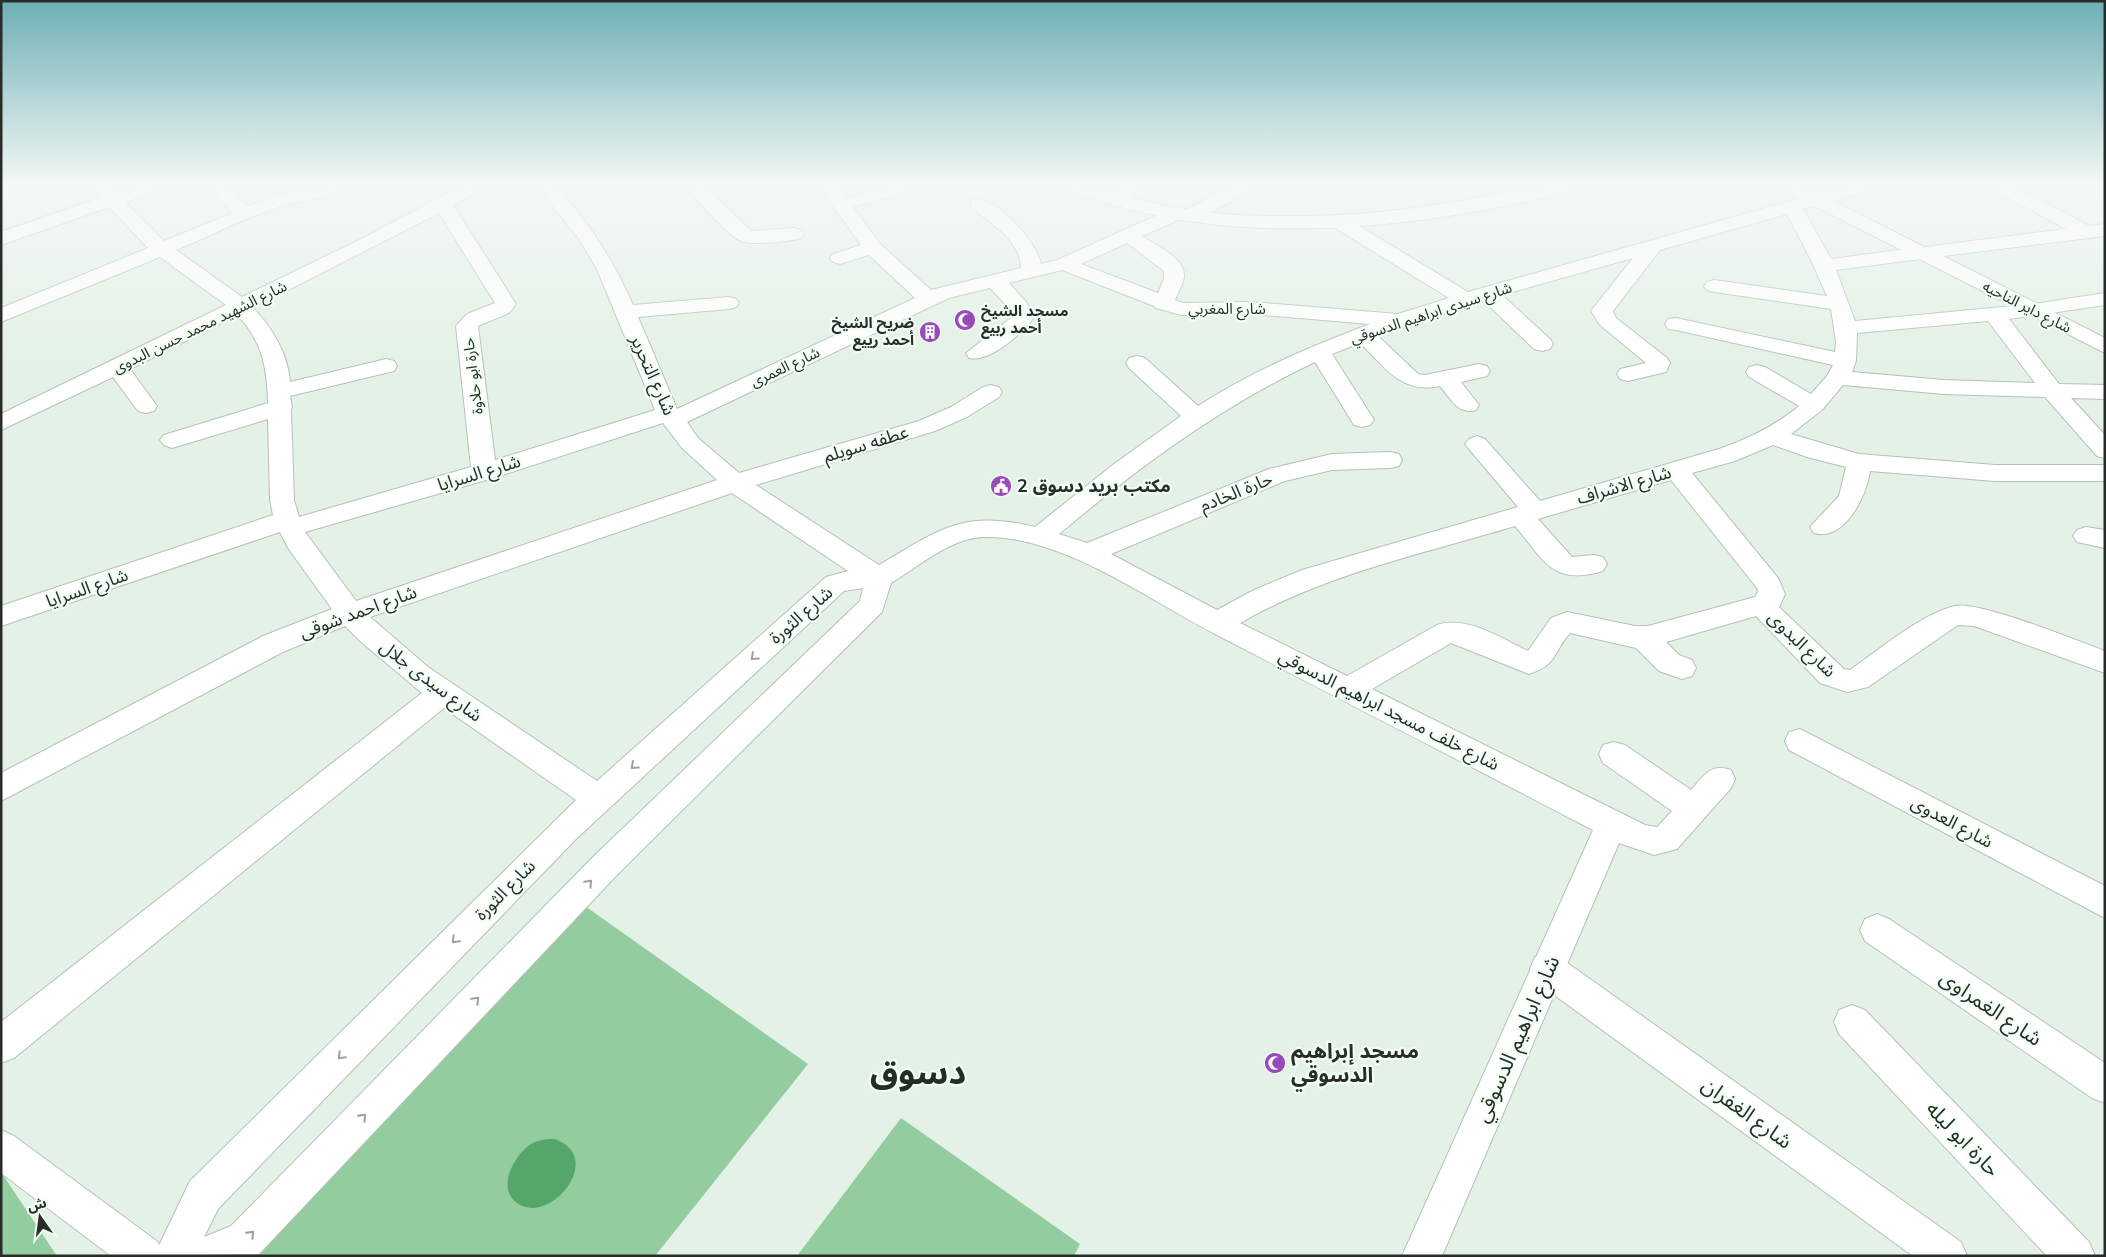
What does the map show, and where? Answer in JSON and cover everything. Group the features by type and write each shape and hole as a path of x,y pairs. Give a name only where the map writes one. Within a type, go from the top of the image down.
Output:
{"street":[{"name":"شارع سيدى جلال","path":"157,244 242,307 266,336 274,353 281,399 282,500 288,524 297,542 351,614 393,655 443,692 598,798"},
{"path":"1,316 175,244"},
{"name":"شارع الشهيد محمد حسن البدوى","path":"1,422 242,307 366,244"},
{"name":"حارة ابو حلاوة","path":"468,244 506,304 501,310 475,317 467,326 484,472"},
{"name":"شارع التحرير","path":"592,244 670,417 690,442 735,483 879,578"},
{"path":"870,244 929,298"},
{"path":"1022,244 1027,248 1032,264 1031,272"},
{"name":"شارع العمرى","path":"670,417 929,298 957,288 1064,264 1111,244"},
{"path":"1140,244 1167,262 1174,270 1174,279 1163,304"},
{"path":"1374,244 1465,299"},
{"name":"شارع سيدى ابراهيم الدسوقي","path":"1040,537 1129,463 1196,417 1271,374 1319,351 1398,320 1659,244"},
{"path":"1813,244 1824,266 1847,328 1848,345 1842,369"},
{"name":"شارع داير الناحيه","path":"1902,244 2105,347"},
{"path":"1824,266 1995,244"},
{"path":"1628,374 1658,366 1659,363 1607,321 1602,311 1653,246"},
{"path":"840,258 873,248"},
{"name":"شارع المغربي","path":"1064,264 1163,304 1190,310 1251,308 1398,320"},
{"path":"977,353 1016,326 1023,317 1020,308 994,280"},
{"path":"1714,286 1839,304"},
{"path":"1488,293 1542,344"},
{"path":"624,312 729,303"},
{"path":"1847,328 2100,303"},
{"path":"1994,314 2054,392 2105,450"},
{"path":"1676,324 1842,369 1944,387 2054,392 2105,392"},
{"path":"1362,333 1411,379 1425,382 1479,371"},
{"path":"1319,351 1362,420"},
{"path":"1137,363 1196,417"},
{"path":"172,440 281,399 386,366"},
{"path":"118,367 146,406"},
{"name":"شارع الاشراف","path":"1217,623 1263,598 1311,577 1727,455 1773,436 1796,422 1814,405 1842,369"},
{"path":"1757,372 1814,405"},
{"path":"1446,378 1468,405"},
{"name":"عطفه سويلم","path":"735,483 927,426 960,412 991,392"},
{"name":"شارع السرايا","path":"1,616 288,524 484,472 670,417"},
{"path":"1773,436 1815,451 1859,462 1995,473 2105,473"},
{"path":"1477,444 1563,564 1572,567 1594,564"},
{"name":"حارة الخادم","path":"1088,552 1278,475 1332,462 1390,460"},
{"path":"1823,526 1845,508 1849,501 1857,486 1859,462"},
{"name":"شارع البدوى","path":"1676,470 1769,585 1772,594 1764,604 1768,613 1830,674 1840,680 1850,682 1858,679 1943,620 1966,614 2105,662"},
{"name":"شارع احمد شوقى","path":"1,788 273,644 325,622 735,483"},
{"path":"208,1256 245,1240 604,867 872,605 879,578 940,541 965,530 984,528 1008,529 1040,537"},
{"name":"شارع خلف مسجد ابراهيم الدسوقي","path":"1040,537 1088,552 1217,623 1640,838 1654,841 1666,839 1720,779"},
{"name":"شارع الثورة","path":"174,1256 204,1195 598,798 835,584 853,578 879,578"},
{"path":"1348,689 1447,632 1460,633 1529,663 1534,662 1560,625 1567,622 1644,638 1764,604"},
{"path":"1644,638 1669,663 1682,668"},
{"path":"1,1045 443,692"},
{"name":"شارع العدوى","path":"1800,741 2105,903"},
{"path":"1614,754 1694,809"},
{"name":"شارع ابراهيم الدسوقي","path":"1422,1256 1612,823"},
{"name":"شارع الغمراوى","path":"1877,930 2105,1086"},
{"name":"شارع الغفران","path":"1547,969 1947,1256"},
{"name":"حارة ابو ليله","path":"1852,1022 2075,1256"},
{"path":"1,1149 144,1256"}],"shaded area":[{"path":"575,899 808,1064 655,1256 211,1256"},
{"path":"901,1118 1080,1244 1074,1256 797,1256"},
{"path":"554,1139 569,1148 575,1160 574,1173 568,1186 557,1198 544,1206 530,1208 517,1203 511,1197 508,1189 510,1172 514,1164 531,1144 542,1140"},
{"path":"1,1172 57,1256 1,1256"}],"place":[{"name":"مسجد الشيخ أحمد ربيع","path":"965,320"},
{"name":"ضريح الشيخ أحمد رييع","path":"930,332"},
{"name":"مكتب بريد دسوق 2","path":"1001,486"},
{"name":"مسجد إبراهيم الدسوقي","path":"1275,1063"}],"district":[{"name":"دسوق","path":"918,1073"}]}
